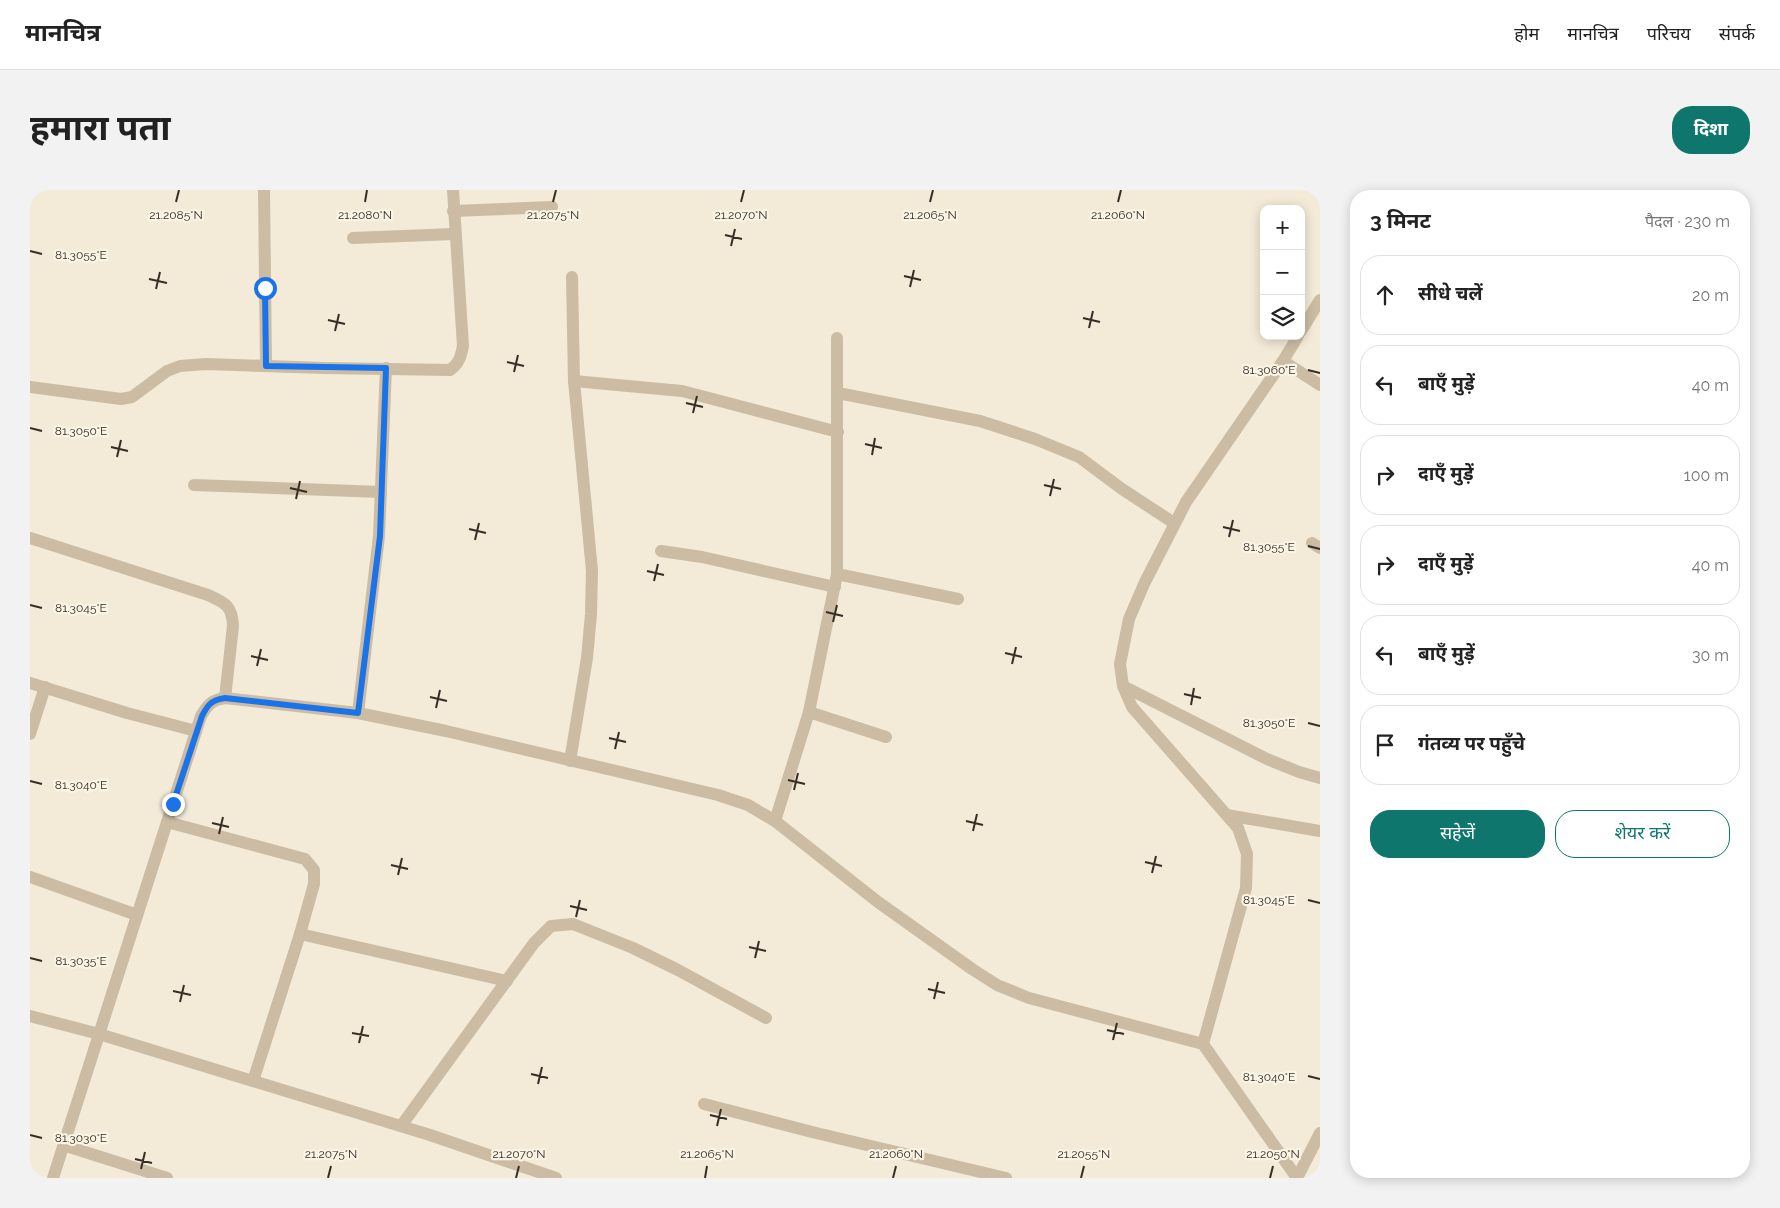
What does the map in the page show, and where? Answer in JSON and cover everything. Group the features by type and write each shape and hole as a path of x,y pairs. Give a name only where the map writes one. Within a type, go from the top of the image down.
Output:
{"street":[{"path":"264,190 266,366"},
{"path":"30,387 121,399 132,397 167,371 180,366 206,364 450,370 461,357 463,346 454,234 453,190"},
{"path":"453,211 552,207"},
{"path":"353,238 454,234"},
{"path":"570,761 587,658 592,614 592,571 574,381 572,276"},
{"path":"1305,325 1320,301"},
{"path":"775,821 809,712 837,574 837,338"},
{"path":"1203,1044 1246,888 1247,854 1238,828 1132,707 1123,686 1120,664 1129,619 1174,523 1186,502 1296,340"},
{"path":"1283,361 1320,386"},
{"path":"358,713 380,536 386,368"},
{"path":"574,381 682,391 838,432"},
{"path":"838,393 980,421 1035,439 1079,457 1122,489 1174,523"},
{"path":"194,485 381,492"},
{"path":"30,538 224,602 232,614 233,626 225,698"},
{"path":"661,551 702,557 834,587"},
{"path":"837,574 958,600"},
{"path":"30,683 127,713 196,731"},
{"path":"1123,686 1267,759 1320,778"},
{"path":"30,734 45,688"},
{"path":"53,1178 196,731 207,705 215,700 225,698 358,713 446,731 718,795 748,805 775,821 878,902 997,985 1029,998 1203,1044 1297,1178 1320,1133"},
{"path":"809,712 886,737"},
{"path":"1227,815 1320,831"},
{"path":"167,822 305,859 314,870 314,884 300,934 253,1081"},
{"path":"30,877 137,915"},
{"path":"401,1126 534,943 551,926 573,924 633,948 766,1018"},
{"path":"300,934 507,981"},
{"path":"30,1016 99,1034 401,1126 556,1178"},
{"path":"704,1104 1006,1178"},
{"path":"63,1145 167,1178"}],"route":[{"path":"173,804 202,716 207,705 215,700 225,698 358,713 380,536 386,368 266,366 265,288"}]}
